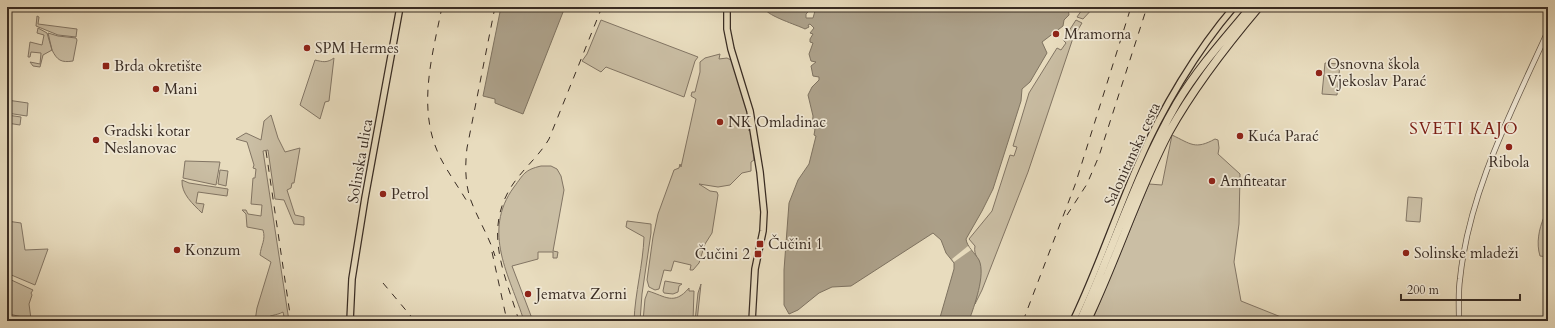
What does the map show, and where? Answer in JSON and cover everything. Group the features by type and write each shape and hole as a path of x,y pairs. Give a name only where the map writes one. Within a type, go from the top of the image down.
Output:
{"highway":[{"path":"1080,321 1096,287 1149,157 1163,129 1178,102 1205,62 1251,7"},
{"path":"1087,321 1143,188 1169,133 1212,66 1259,7"}],"main road":[{"name":"Solinska ulica","path":"350,321 352,279 365,198 400,7"},
{"path":"727,7 727,29 731,49 750,111 760,172 764,212 763,231 755,269 752,321"},
{"name":"Salonitanska cesta","path":"1073,321 1091,281 1147,143 1185,76 1211,37 1234,7"}],"street":[{"path":"1459,321 1461,273 1465,243 1480,190 1507,123 1548,31"}],"shaded area":[{"path":"501,7 565,7 523,114 495,103 495,99 483,96"},
{"path":"767,7 810,7 806,14 806,18 813,18 815,11 814,7 1068,7 1069,15 1064,20 1063,26 1042,42 1047,53 1030,82 1022,89 1021,101 993,189 966,239 969,247 979,260 981,266 980,282 969,321 939,321 954,269 954,263 946,253 941,240 933,233 851,286 832,287 819,293 798,310 789,314 784,305 784,270 789,203 798,180 809,164 816,136 814,135 815,129 812,128 813,116 808,95 812,87 819,80 819,77 813,76 811,66 816,62 811,61 809,54 813,43 810,42 810,39 813,34 810,33 814,28 810,24 808,25 809,27 805,29 771,15 765,9"},
{"path":"1084,7 1094,7 1083,19 1077,17"},
{"path":"37,16 39,17 38,24 77,29 76,37 58,35 36,26"},
{"path":"601,20 698,57 695,61 684,97 606,67 601,72 582,61 587,54"},
{"path":"1076,20 1082,23 1073,38 1028,172 982,290 975,304 980,268 975,252 975,246 969,239 992,211 1010,155 1014,156 1017,147 1013,146 1029,93 1057,48 1061,50 1066,43 1063,40"},
{"path":"38,28 47,33 52,50 43,55 40,67 33,66 30,62 40,64 41,53 31,52 30,57 28,57 30,42 42,45 44,35 37,33"},
{"path":"48,33 76,38 77,40 73,61 65,62 60,60 52,50"},
{"path":"720,54 719,59 727,58 733,61 749,113 749,131 750,128 754,160 751,162 751,171 742,173 730,185 718,187 699,184 710,191 717,192 718,195 712,233 705,244 699,263 693,270 690,270 691,265 674,261 671,271 664,270 659,289 655,290 649,287 647,280 658,214 674,170 679,168 680,164 681,167 696,99 691,96 692,92 695,92 700,72 700,62 705,58"},
{"path":"334,58 329,101 325,102 320,119 300,105 315,60 325,62"},
{"path":"1325,63 1340,64 1337,95 1322,94"},
{"path":"7,100 28,103 27,116 7,113"},
{"path":"7,115 21,117 20,125 7,123"},
{"path":"271,115 278,138 285,152 300,148 294,183 292,183 291,188 287,190 295,215 304,217 304,225 294,224 284,200 275,199 268,150 263,151 289,321 285,321 283,312 270,316 264,321 255,321 257,308 271,262 260,255 264,240 263,230 247,227 246,214 242,210 246,210 248,214 261,216 262,205 251,204 253,178 255,178 256,169 253,168 254,165 247,142 236,139 246,133 261,140 264,121"},
{"path":"1172,135 1189,143 1198,145 1215,139 1218,140 1218,154 1240,174 1239,224 1234,262 1241,301 1286,319 1286,321 1092,321 1149,184 1162,185"},
{"path":"185,161 220,162 216,185 183,178"},
{"path":"541,166 551,166 557,169 561,176 564,190 553,251 558,252 557,258 553,258 553,252 538,252 538,259 512,266 533,321 524,321 501,254 499,237 500,221 504,204 514,187 525,173"},
{"path":"220,170 228,171 226,186 218,184"},
{"path":"182,180 189,183 228,189 227,196 198,192 196,203 204,204 202,213 191,202 183,190"},
{"path":"1408,197 1422,198 1420,222 1406,221"},
{"path":"1548,216 1548,257 1540,256 1538,241 1539,231 1544,217"},
{"path":"7,221 21,223 25,250 48,249 35,285 9,274 7,271"},
{"path":"627,221 651,224 640,321 634,321 644,237 626,227"},
{"path":"7,278 33,290 29,304 31,319 9,314"},
{"path":"665,281 682,284 679,286 678,292 673,294 664,293"},
{"path":"701,284 697,321 695,321 698,293"},
{"path":"689,288 689,291 694,291 693,321 643,321 645,299 648,291 664,297 674,298 684,294"}],"pier":[{"path":"968,246 971,250 954,262 952,259"}],"railway":[{"path":"442,7 428,84 429,122 433,141 441,159 468,203"},
{"path":"495,7 467,148 466,167 466,180 470,198 490,241 495,256"},
{"path":"519,321 499,252 499,218 504,201 513,184 541,151 549,139 602,7"},
{"path":"1023,321 1075,185 1131,7"},
{"path":"1067,215 1087,184 1099,156 1147,7"},
{"path":"266,151 291,321"},
{"path":"492,252 507,321"},
{"path":"383,283 415,321"}],"place":[{"name":"Mramorna","path":"1056,34"},
{"name":"SPM Hermes","path":"307,48"},
{"name":"Brda okretište","path":"106,66"},
{"name":"Osnovna škola Vjekoslav Parać","path":"1319,73"},
{"name":"Mani","path":"156,89"},
{"name":"NK Omladinac","path":"720,122"},
{"name":"Kuća Parać","path":"1240,136"},
{"name":"Gradski kotar Neslanovac","path":"96,140"},
{"name":"Ribola","path":"1509,147"},
{"name":"Amfiteatar","path":"1212,181"},
{"name":"Petrol","path":"383,194"},
{"name":"Čučini 1","path":"760,244"},
{"name":"Konzum","path":"177,250"},
{"name":"Solinske mladeži","path":"1406,253"},
{"name":"Čučini 2","path":"758,254"},
{"name":"Jematva Zorni","path":"528,294"}],"district":[{"name":"SVETI KAJO","path":"1464,128"}]}
